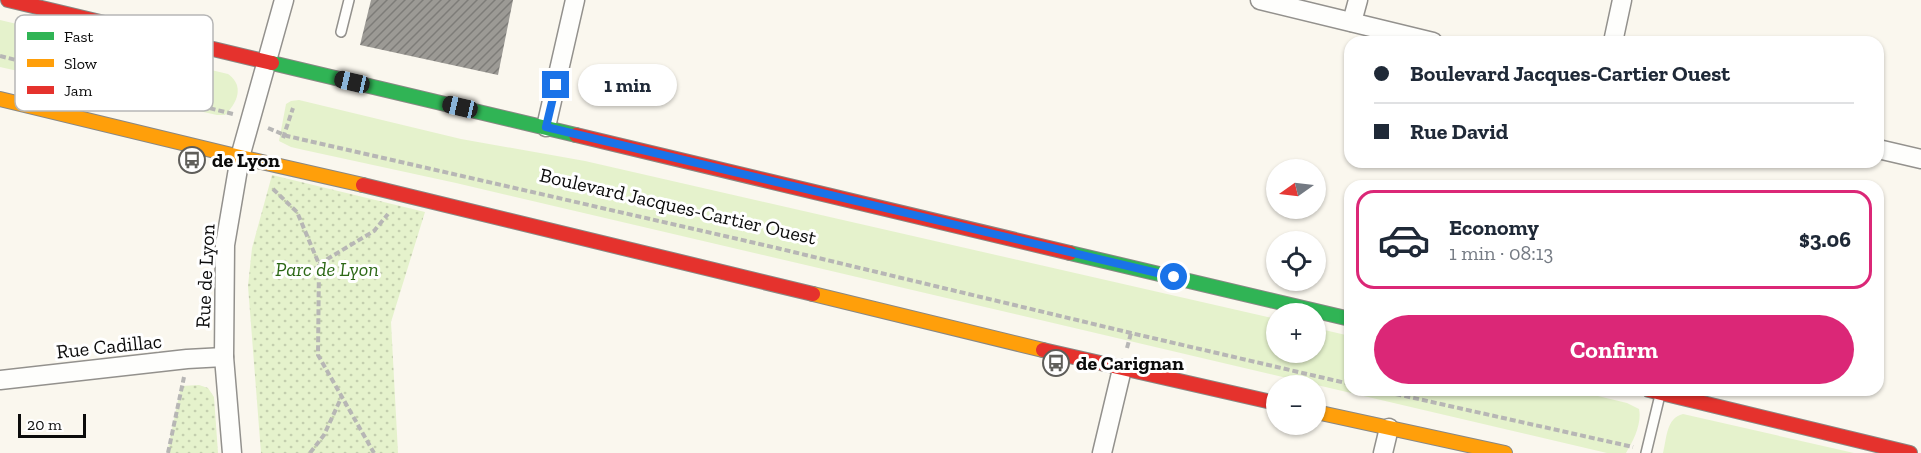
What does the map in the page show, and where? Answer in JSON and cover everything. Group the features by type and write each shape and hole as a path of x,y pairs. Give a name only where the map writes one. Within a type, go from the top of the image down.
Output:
{"main road":[{"path":"8,0 72,15"},
{"path":"213,48 1344,318"},
{"path":"0,99 15,103"},
{"path":"50,111 405,194 1122,369 1266,401"},
{"path":"1675,396 1910,453"},
{"path":"1326,414 1505,453"}],"street":[{"name":"Rue de Lyon","path":"232,453 224,357 225,245 240,157 284,0"},
{"path":"546,127 575,0"},
{"path":"1260,0 1409,36"},
{"path":"1352,22 1358,0"},
{"path":"1614,36 1622,0"},
{"path":"1884,150 1921,159"},
{"name":"Rue Cadillac","path":"0,380 224,357"},
{"path":"1102,453 1122,369"},
{"path":"1383,453 1389,428"}],"lane":[{"path":"341,32 349,0"},
{"path":"1646,452 1653,396"}],"path":[{"name":"Boulevard Jacques-Cartier Ouest","path":"0,56 15,60"},
{"name":"Boulevard Jacques-Cartier Ouest","path":"213,108 252,120 283,136 764,245 1344,383"},
{"path":"283,136 293,108"},
{"path":"272,188 297,212 319,264 318,355 343,395 374,453"},
{"path":"319,264 374,231 405,194"},
{"path":"168,453 187,360"},
{"path":"310,453 324,435 343,395"},
{"path":"1404,396 1646,452"}],"green space":[{"path":"0,20 15,24 15,70 0,67"},
{"path":"213,70 228,74 238,89 236,100 225,115 199,111 213,111"},
{"path":"299,100 461,139 585,161 1266,317 1266,363 1326,363 1326,330 1344,335 1344,391 1326,387 1326,375 1274,375 456,183 291,147 279,141 286,104"},
{"name":"Parc de Lyon","path":"272,175 425,212 391,322 398,453 261,453 248,286 252,248"},
{"path":"199,385 208,388 214,397 218,453 167,453 181,386"},
{"path":"1364,396 1598,396 1627,403 1639,409 1638,426 1626,453 1607,453"},
{"path":"1683,414 1854,453 1663,453 1670,424 1677,416"}],"building":[{"path":"371,0 513,0 498,75 360,45"}],"traffic: fast":[{"path":"272,63 576,135"},
{"path":"1070,253 1344,318"}],"traffic: slow":[{"path":"0,99 15,103"},
{"path":"50,111 363,185"},
{"path":"813,294 1043,350"},
{"path":"1326,414 1505,453"}],"traffic: jam":[{"path":"8,0 71,15"},
{"path":"213,49 272,63"},
{"path":"576,135 1070,253"},
{"path":"363,185 813,294"},
{"path":"1043,350 1266,401"},
{"path":"1674,396 1910,453"}],"place":[{"name":"de Lyon","path":"192,160"},
{"name":"de Carignan","path":"1056,363"}],"route":[{"path":"556,85 546,127 1174,277"}]}
